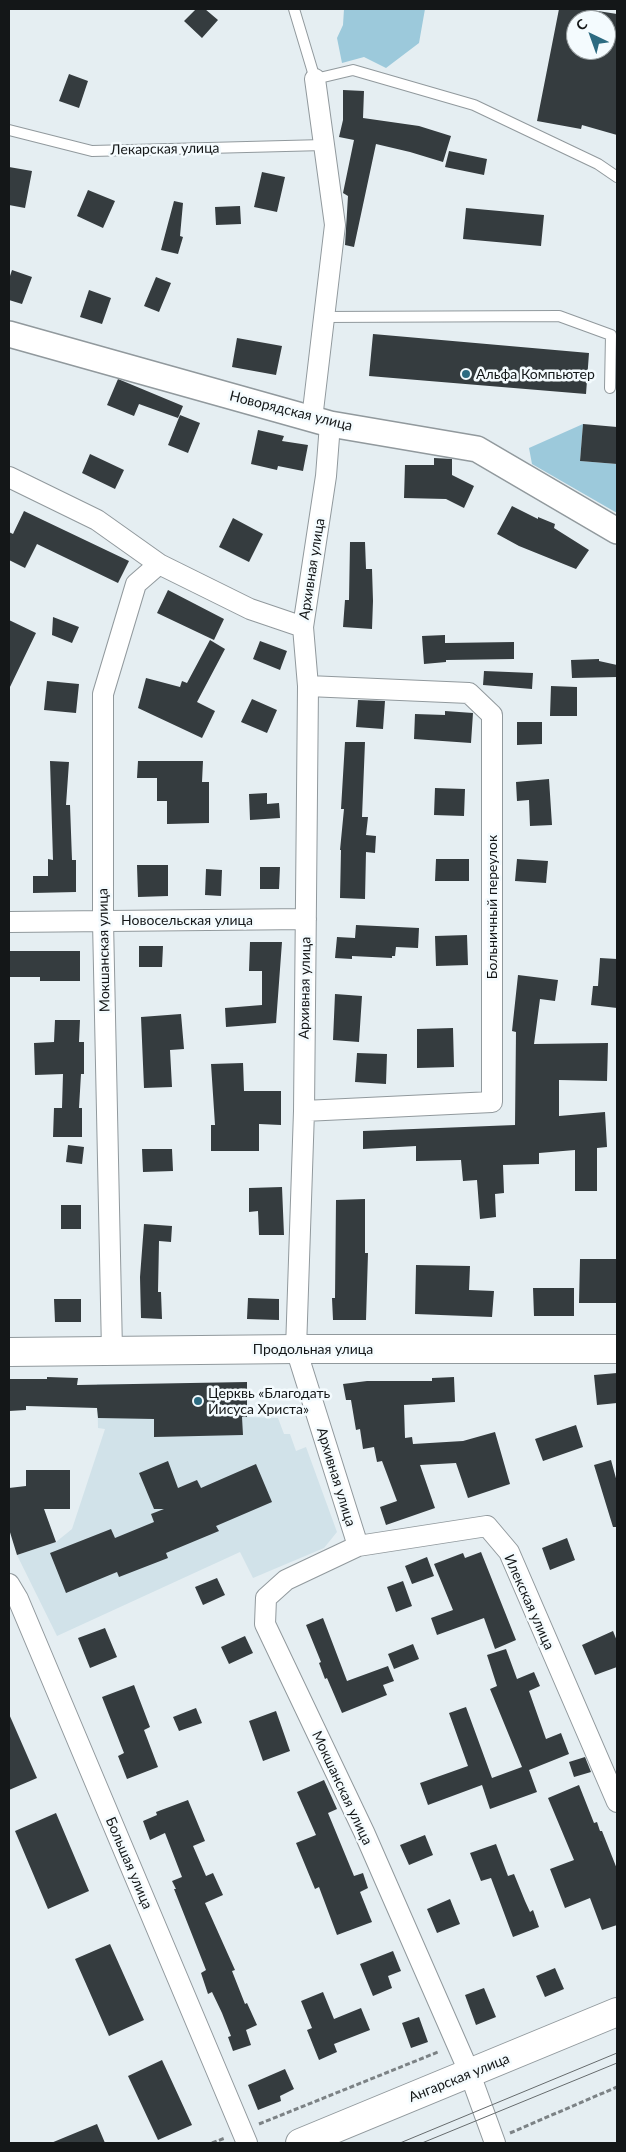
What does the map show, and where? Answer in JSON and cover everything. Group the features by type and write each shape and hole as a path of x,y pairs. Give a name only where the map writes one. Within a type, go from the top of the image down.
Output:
{"main road":[{"name":"Продольная улица","path":"9,1352 296,1349 617,1349"},
{"name":"Ангарская улица","path":"300,2143 617,2012"}],"street":[{"name":"Архивная улица","path":"315,79 335,224 324,317 321,421 326,476 303,628 308,686 306,919 304,1112 296,1349 358,1546"},
{"name":"Новорядская улица","path":"9,334 321,421 476,448 617,531"},
{"path":"9,477 97,520 159,564 250,609 303,628"},
{"name":"Мокшанская улица","path":"112,1351 103,921 103,694 136,584 159,564"},
{"name":"Больничный переулок","path":"304,1112 492,1102 492,715 469,693 308,686"},
{"name":"Новосельская улица","path":"9,922 306,919"},
{"name":"Илекская улица","path":"358,1546 487,1526 509,1552 617,1802"},
{"name":"Мокшанская улица","path":"358,1546 286,1580 266,1598 265,1624 364,1832 470,2074 494,2142"},
{"name":"Большая улица","path":"9,1584 18,1599 245,2137"}],"lane":[{"path":"294,9 315,79 353,70 474,105 598,164 617,177"},
{"name":"Лекарская улица","path":"9,130 92,151 324,145"},
{"path":"324,317 559,316 611,335 615,386"}],"path":[{"path":"245,2137 457,2044"},
{"path":"494,2142 617,2087"}],"shaded area":[{"path":"344,9 425,9 419,43 386,68 364,57 342,63 337,38 343,25"},
{"path":"583,424 580,461 617,464 617,513 532,464 529,448"},
{"path":"97,1384 142,1384 149,1419 278,1418 284,1434 290,1434 296,1451 306,1447 337,1532 324,1548 253,1578 240,1552 57,1636 17,1555 56,1542 72,1529 105,1429 98,1428"}],"building":[{"path":"196,9 205,9 218,20 202,38 184,21"},
{"path":"559,9 591,10 566,10 566,60 616,60 617,14 617,135 582,125 581,129 537,121"},
{"path":"69,74 88,81 79,108 59,101"},
{"path":"343,90 364,91 363,118 419,126 451,136 443,162 376,144 354,247 345,245 348,196 343,193 354,140 339,137 343,120"},
{"path":"449,151 487,159 484,175 445,167"},
{"path":"9,167 32,171 25,208 9,205"},
{"path":"262,172 285,177 277,212 254,207"},
{"path":"88,190 115,201 103,228 77,216"},
{"path":"174,201 183,203 180,236 183,237 178,254 161,250"},
{"path":"240,206 241,224 216,225 215,207"},
{"path":"466,208 544,215 541,246 463,239"},
{"path":"12,270 32,277 22,304 9,300 9,279"},
{"path":"156,277 171,283 159,312 144,306"},
{"path":"89,290 111,298 102,324 80,317"},
{"path":"373,334 589,353 586,394 369,376"},
{"path":"237,338 282,346 276,375 232,367"},
{"path":"118,379 183,406 178,418 139,404 134,416 107,405"},
{"path":"180,415 200,423 188,453 168,445"},
{"path":"583,424 617,427 617,464 580,461"},
{"path":"258,430 284,436 282,441 308,445 303,471 278,466 277,470 251,464"},
{"path":"90,454 124,470 115,489 82,473"},
{"path":"434,458 452,459 452,475 474,486 464,508 446,499 404,498 405,465 434,465"},
{"path":"512,506 538,519 538,517 555,524 554,528 589,550 576,569 519,546 497,534"},
{"path":"24,511 129,561 118,583 37,544 25,568 9,560 9,532 13,534"},
{"path":"233,518 263,534 249,562 219,547"},
{"path":"350,542 365,542 366,569 372,569 372,629 343,627 345,600 349,600"},
{"path":"168,590 224,619 214,640 157,613"},
{"path":"53,617 79,627 72,643 52,635"},
{"path":"9,620 36,633 9,689"},
{"path":"445,635 445,643 514,642 514,659 446,660 446,662 424,664 422,636"},
{"path":"210,640 225,649 197,702 215,711 202,738 138,708 146,678 180,687 182,681 187,683"},
{"path":"260,641 287,651 280,670 253,659"},
{"path":"599,659 599,661 617,665 617,677 572,678 571,660"},
{"path":"484,671 533,673 532,689 483,685"},
{"path":"47,681 79,684 76,713 44,710"},
{"path":"551,686 577,687 577,716 550,716"},
{"path":"252,699 277,710 267,733 241,722"},
{"path":"358,700 385,701 383,729 356,727"},
{"path":"445,711 473,713 471,743 414,739 415,714 445,715"},
{"path":"517,722 542,722 542,744 517,745"},
{"path":"345,742 365,742 362,817 368,817 366,835 376,836 375,853 366,852 365,899 340,898 340,850 344,809 341,809"},
{"path":"50,761 69,762 66,805 70,805 72,860 76,860 76,892 33,893 33,876 48,876 48,859 53,860"},
{"path":"138,761 203,761 202,782 209,782 209,823 167,824 167,801 157,801 157,778 137,778"},
{"path":"549,779 552,825 530,826 529,800 517,801 516,782"},
{"path":"435,788 465,789 464,816 434,815"},
{"path":"267,793 267,804 279,803 280,818 250,820 249,794"},
{"path":"436,859 469,859 469,881 435,881"},
{"path":"517,859 548,861 546,883 515,881"},
{"path":"137,865 168,865 168,896 138,897"},
{"path":"260,867 280,867 279,889 260,889"},
{"path":"206,869 222,870 221,896 205,895"},
{"path":"356,925 419,928 418,948 396,947 395,956 392,956 392,958 352,956 352,959 335,958 337,937 355,938"},
{"path":"467,935 468,965 436,966 435,936"},
{"path":"250,942 282,942 276,1023 226,1027 225,1008 262,1005 262,971 249,971"},
{"path":"139,946 163,946 162,967 139,967"},
{"path":"9,951 80,951 80,981 40,981 40,977 9,977"},
{"path":"600,958 617,959 617,1008 591,1005 593,986 598,986"},
{"path":"518,975 558,980 555,1001 540,999 534,1044 608,1043 607,1081 559,1080 559,1116 605,1112 607,1147 597,1148 597,1191 575,1191 575,1150 539,1153 539,1164 503,1165 504,1193 495,1194 496,1217 480,1219 477,1180 463,1181 461,1160 416,1161 416,1146 363,1149 363,1131 515,1125 516,1032 512,1031"},
{"path":"335,994 362,996 359,1042 333,1040"},
{"path":"181,1014 184,1049 170,1050 172,1087 144,1088 141,1017"},
{"path":"55,1020 80,1020 79,1042 84,1042 84,1074 81,1074 79,1108 82,1108 82,1137 53,1137 54,1108 62,1108 63,1074 35,1075 34,1043 54,1042"},
{"path":"453,1028 454,1067 417,1068 417,1029"},
{"path":"357,1053 387,1054 386,1084 355,1082"},
{"path":"243,1063 244,1091 281,1091 281,1125 259,1124 259,1151 211,1151 211,1125 215,1125 211,1064"},
{"path":"68,1145 84,1147 82,1164 66,1162"},
{"path":"142,1149 172,1149 173,1171 143,1172"},
{"path":"282,1187 284,1235 259,1235 258,1211 249,1212 249,1188"},
{"path":"365,1199 365,1253 368,1253 366,1320 333,1320 332,1298 335,1298 336,1200"},
{"path":"61,1205 81,1205 81,1229 61,1229"},
{"path":"144,1224 172,1226 171,1242 159,1241 158,1292 161,1292 162,1319 141,1318 140,1277"},
{"path":"580,1259 617,1259 617,1303 579,1303"},
{"path":"416,1265 470,1266 469,1290 494,1291 492,1317 415,1314"},
{"path":"533,1288 574,1288 574,1316 534,1316"},
{"path":"248,1298 279,1299 279,1320 247,1319"},
{"path":"54,1299 81,1299 81,1322 55,1322"},
{"path":"617,1373 617,1403 597,1405 594,1375"},
{"path":"47,1377 78,1378 77,1385 247,1382 247,1417 242,1417 243,1435 154,1437 154,1419 98,1418 97,1408 26,1406 26,1410 9,1411 9,1379 47,1379"},
{"path":"454,1377 455,1402 404,1405 405,1438 412,1437 413,1444 463,1441 495,1432 510,1484 468,1498 456,1463 420,1465 435,1508 386,1525 380,1507 397,1501 382,1461 377,1462 374,1447 363,1449 360,1429 356,1430 351,1400 346,1400 343,1384 367,1381 432,1381 432,1378"},
{"path":"576,1425 583,1447 543,1461 535,1439"},
{"path":"611,1460 617,1482 617,1527 613,1527 594,1465"},
{"path":"168,1461 178,1488 197,1480 201,1488 256,1464 272,1502 216,1526 219,1531 166,1553 168,1558 119,1577 117,1572 66,1593 50,1553 111,1529 115,1538 154,1522 151,1514 164,1509 154,1509 139,1473"},
{"path":"26,1470 70,1470 70,1509 44,1509 56,1542 17,1555 9,1529 9,1488 26,1486"},
{"path":"567,1538 575,1560 550,1570 542,1548"},
{"path":"481,1552 516,1640 495,1649 484,1618 437,1635 431,1618 453,1610 434,1564 463,1553 465,1558"},
{"path":"427,1557 434,1576 412,1584 405,1566"},
{"path":"217,1578 225,1595 203,1605 195,1587"},
{"path":"403,1581 412,1606 396,1612 387,1587"},
{"path":"323,1618 347,1681 388,1666 394,1681 383,1685 387,1695 342,1713 327,1678 325,1679 319,1663 321,1662 306,1625"},
{"path":"105,1628 117,1657 90,1668 78,1638"},
{"path":"613,1631 617,1641 617,1667 595,1675 582,1645"},
{"path":"245,1636 253,1653 229,1664 221,1647"},
{"path":"413,1644 419,1659 394,1669 388,1654"},
{"path":"506,1649 517,1679 534,1672 540,1686 529,1691 546,1739 561,1733 569,1754 529,1770 537,1792 490,1809 482,1785 428,1805 420,1783 468,1766 449,1713 466,1707 492,1778 522,1767 490,1689 497,1686 487,1655"},
{"path":"134,1685 150,1727 144,1730 158,1767 127,1779 118,1756 124,1753 102,1697"},
{"path":"196,1708 202,1723 179,1731 173,1717"},
{"path":"276,1711 290,1751 263,1761 249,1721"},
{"path":"9,1714 37,1778 9,1790"},
{"path":"585,1757 591,1772 574,1777 569,1762"},
{"path":"324,1780 337,1809 328,1813 354,1876 363,1873 368,1888 360,1892 372,1922 337,1935 319,1887 315,1889 296,1843 316,1835 297,1792"},
{"path":"579,1785 594,1823 597,1822 600,1831 602,1831 617,1869 617,1925 602,1930 590,1898 565,1908 550,1869 574,1860 548,1798"},
{"path":"188,1800 205,1841 193,1846 206,1876 213,1873 223,1895 205,1903 235,1970 232,1971 245,2004 247,2003 257,2025 246,2030 251,2045 233,2051 228,2037 231,2036 222,2013 212,1992 208,1994 201,1973 206,1970 174,1889 176,1889 172,1881 182,1877 165,1833 150,1840 143,1821 157,1815 156,1812"},
{"path":"56,1813 89,1891 48,1909 15,1831"},
{"path":"425,1835 433,1855 409,1865 400,1845"},
{"path":"496,1844 508,1876 514,1874 530,1912 533,1910 539,1927 513,1937 491,1878 481,1881 470,1853"},
{"path":"450,1899 460,1924 437,1933 427,1909"},
{"path":"110,1944 144,2020 109,2036 75,1959"},
{"path":"393,1951 401,1971 388,1976 392,1988 373,1996 360,1964"},
{"path":"555,1968 564,1989 545,1997 536,1976"},
{"path":"484,1988 496,2017 476,2025 465,1995"},
{"path":"323,1992 334,2019 361,2008 370,2030 334,2044 337,2052 319,2060 307,2030 312,2028 301,2001"},
{"path":"419,2017 428,2042 411,2048 402,2023"},
{"path":"162,2060 192,2125 158,2140 128,2076"},
{"path":"285,2069 294,2089 280,2096 281,2101 258,2110 248,2085"},
{"path":"97,2124 105,2143 51,2143"}],"tram line":[{"path":"400,2143 617,2053"},
{"path":"422,2143 617,2063"}],"place":[{"name":"Альфа Компьютер","path":"466,374"},
{"name":"Церквь «Благодать Иисуса Христа»","path":"198,1401"}]}
